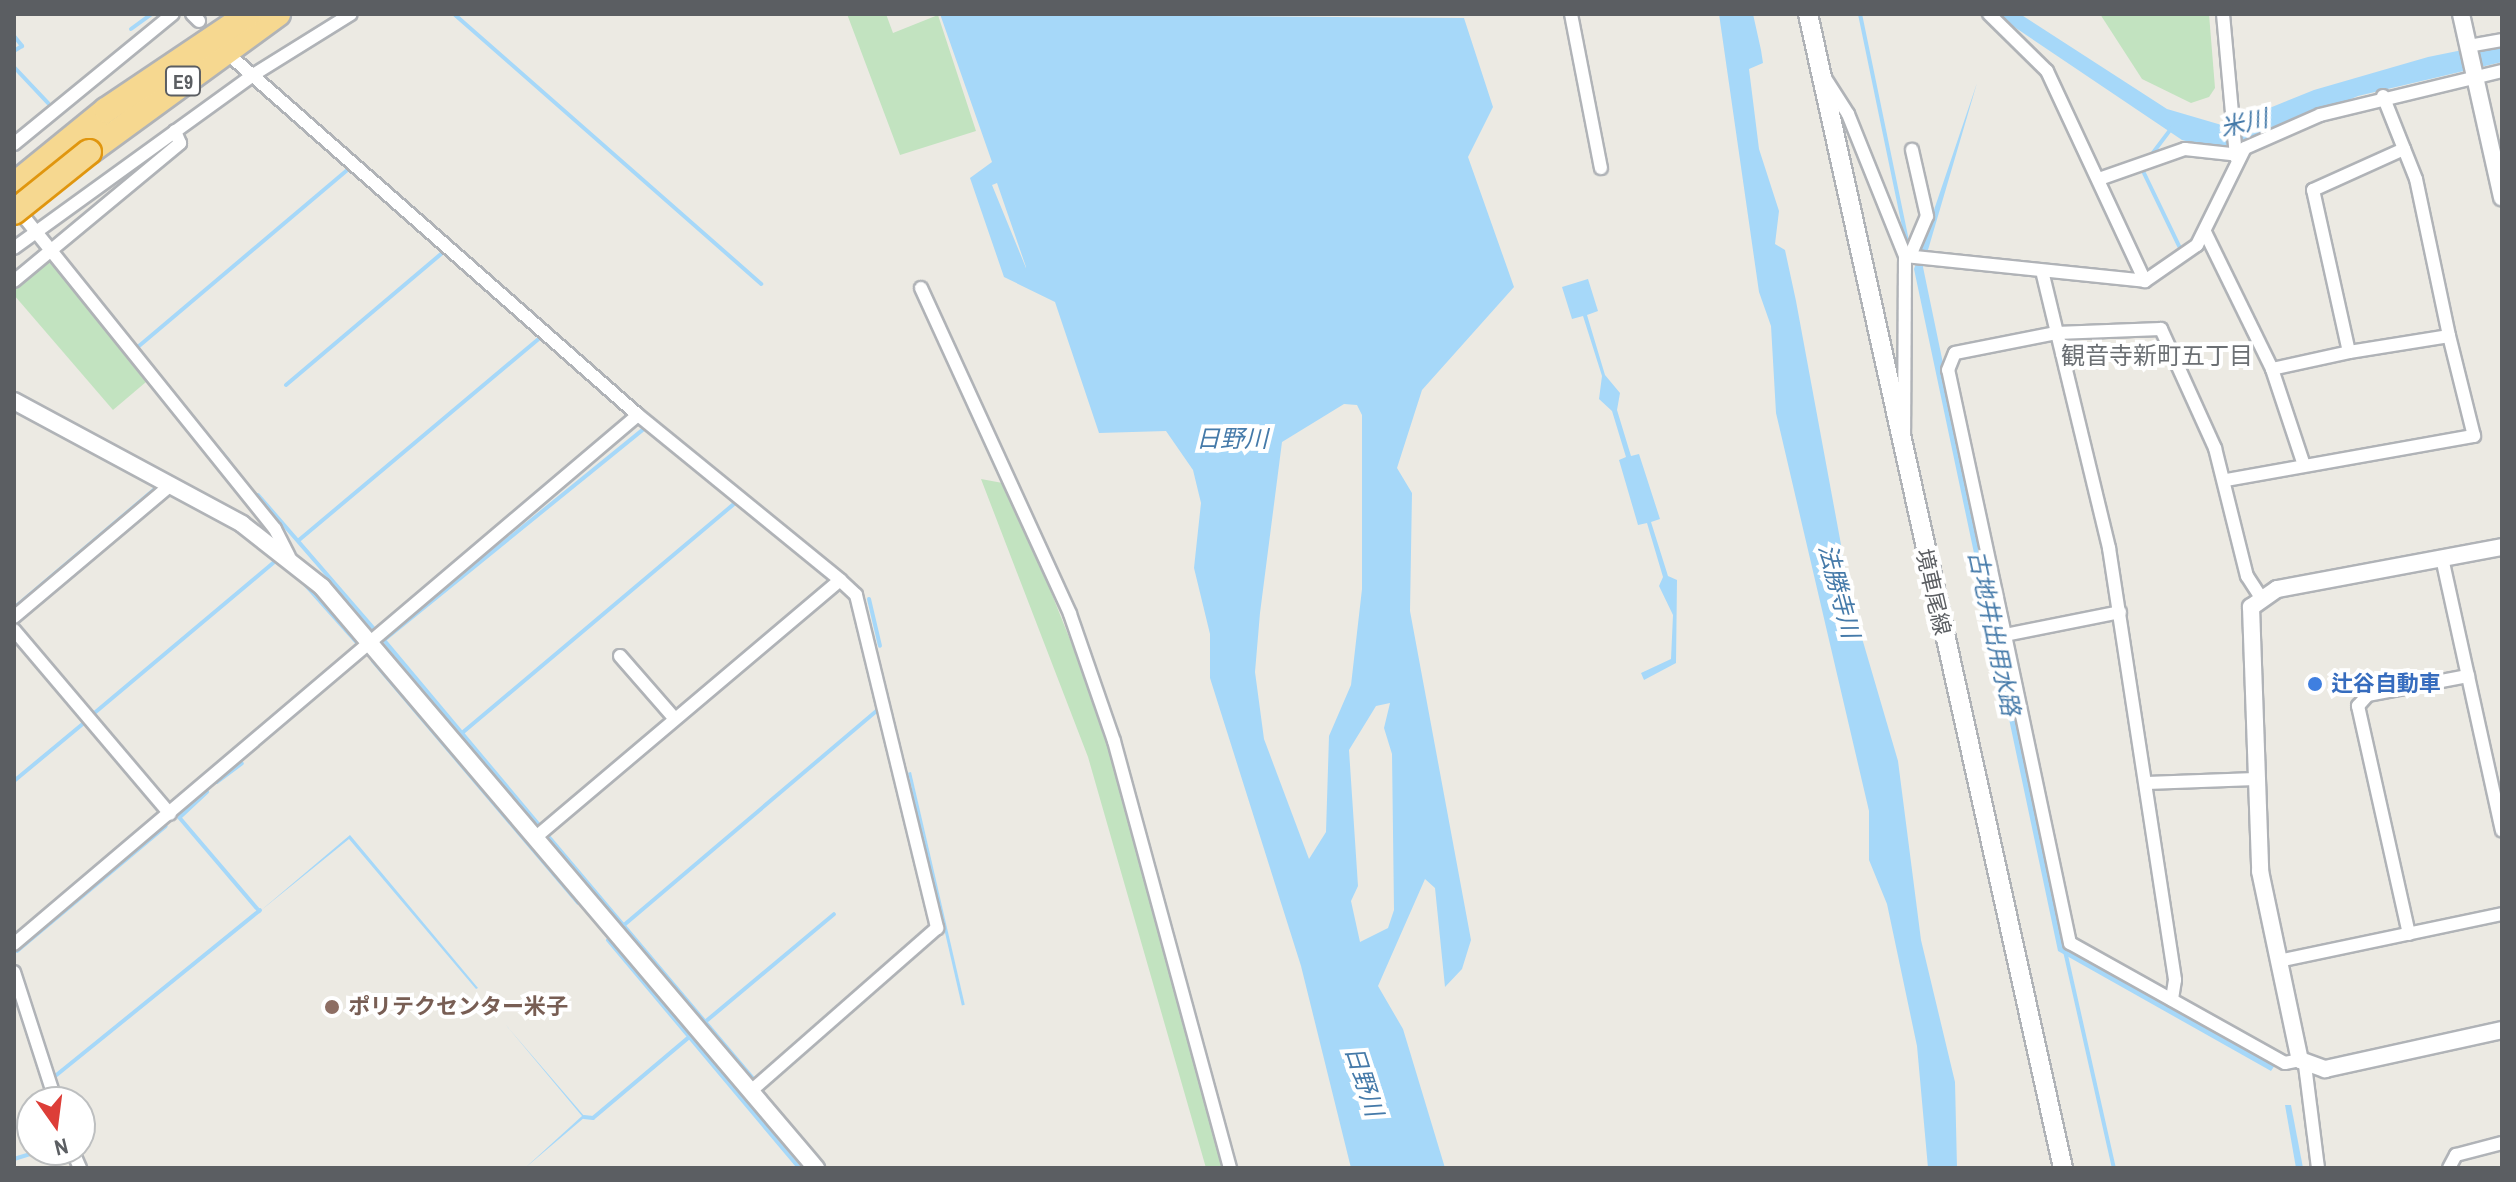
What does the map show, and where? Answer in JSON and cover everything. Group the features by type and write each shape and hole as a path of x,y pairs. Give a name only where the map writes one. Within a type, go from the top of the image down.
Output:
{"highway":[{"name":"E9","path":"14,212 83,143 249,14"},
{"name":"E9","path":"14,185 278,14"}],"main road":[{"name":"境車尾線","path":"1808,14 1901,448 2063,1168"}],"street":[{"path":"14,144 173,14"},
{"path":"14,248 257,72 351,14"},
{"path":"1571,14 1601,168"},
{"path":"1989,14 2040,61 2102,178 2145,281"},
{"path":"1910,256 2043,275 2145,281 2182,260 2205,232 2233,152 2227,122 2223,14"},
{"path":"2461,14 2502,197"},
{"path":"2469,49 2502,40"},
{"path":"235,60 257,72 638,415 840,580 862,608 937,928 751,1091"},
{"path":"1819,71 1848,114 1910,256"},
{"path":"2102,178 2185,149 2233,152 2278,132 2383,96 2474,73 2502,71"},
{"path":"2226,480 2474,436 2404,149 2383,96"},
{"path":"14,281 180,143 175,131"},
{"path":"2349,352 2313,190 2404,149"},
{"path":"1901,448 1907,425 1910,256 1927,216 1912,150"},
{"path":"14,204 275,529 289,557"},
{"path":"2205,232 2272,369 2304,465"},
{"path":"2043,275 2120,612 2175,980 2172,1000"},
{"path":"921,288 1075,628 1165,918 1230,1168"},
{"path":"2260,596 2247,576 2226,480 2161,329 2056,333 1960,351 1948,363 2070,943 2285,1063 2303,1062 2325,1069 2502,1030"},
{"path":"2272,369 2349,352 2449,336"},
{"path":"14,401 171,485 289,557 372,643 816,1168"},
{"path":"14,944 638,415"},
{"path":"14,617 171,485"},
{"path":"2318,1168 2303,1062 2260,871 2251,607 2260,596 2502,547"},
{"path":"2442,558 2502,830"},
{"path":"536,837 840,580"},
{"path":"2005,635 2120,612"},
{"path":"14,630 170,814"},
{"path":"620,656 674,718"},
{"path":"2409,934 2358,706 2368,695 2468,676"},
{"path":"2146,783 2256,779"},
{"path":"2279,961 2502,914"},
{"path":"14,972 51,1086"},
{"path":"2449,1168 2456,1155 2502,1143"}],"green space":[{"path":"847,14 886,14 893,33 938,15 976,131 900,155"},
{"path":"2100,14 2209,14 2215,88 2209,97 2191,103 2142,79"},
{"path":"48,259 146,382 113,410 14,295 14,284"},
{"path":"981,479 1008,484 1106,730 1225,1168 1206,1168 1088,757"}],"water":[{"name":"日野川","path":"940,14 1464,18 1493,107 1468,157 1514,287 1422,390 1397,468 1412,493 1410,611 1471,940 1462,969 1445,987 1435,888 1425,879 1378,986 1403,1029 1445,1168 1351,1168 1301,966 1210,678 1210,634 1194,568 1201,503 1193,470 1166,431 1099,433 1055,302 1004,277 970,178 992,162","holes":["997,183 1026,267 1026,268 992,185","1344,404 1357,405 1362,415 1362,589 1351,685 1329,736 1326,832 1309,859 1264,739 1255,672 1282,442","1390,703 1384,728 1392,754 1394,910 1388,928 1360,942 1351,901 1358,886 1349,750 1376,706"]},
{"name":"法勝寺川","path":"1719,14 1753,14 1761,50 1763,63 1749,69 1759,149 1779,211 1775,244 1785,250 1796,301 1852,604 1898,761 1921,940 1955,1082 1957,1168 1928,1168 1917,1046 1887,904 1869,860 1869,811 1776,413 1771,326 1759,292"},
{"name":"米川","path":"2020,14 2167,109 2225,126 2314,90 2428,57 2502,42 2502,62 2358,96 2240,145 2205,146 2182,140 1998,16"},
{"name":"古地井出用水路","path":"1977,83 1923,267 2064,946 2275,1065 2271,1071 2058,951 1914,269"},
{"path":"1588,279 1598,311 1587,315 1605,375 1620,393 1617,410 1631,456 1639,454 1660,519 1651,522 1668,576 1677,580 1676,663 1644,680 1641,673 1671,659 1673,615 1659,586 1663,577 1647,523 1638,525 1619,460 1626,457 1612,411 1599,399 1602,376 1583,316 1572,319 1562,287"},
{"path":"911,772 965,1005 962,1006 908,773"},
{"path":"350,835 478,988 349,839 259,912"},
{"path":"505,1024 585,1117 525,1168 582,1116"},
{"path":"2285,1105 2291,1105 2303,1168 2296,1168"}],"waterway":[{"path":"131,29 152,14"},
{"path":"454,14 761,284"},
{"path":"1860,14 1907,241"},
{"path":"14,36 22,46 14,51"},
{"path":"14,67 48,103"},
{"path":"2149,158 2172,127"},
{"path":"139,346 351,167"},
{"path":"2142,169 2182,252"},
{"path":"286,385 446,250"},
{"path":"299,540 542,336"},
{"path":"539,825 384,640 646,427"},
{"path":"218,448 229,461"},
{"path":"14,608 155,489"},
{"path":"258,495 375,630"},
{"path":"462,733 736,502"},
{"path":"92,715 277,560"},
{"path":"302,581 360,646"},
{"path":"869,599 880,646"},
{"path":"15,622 34,645"},
{"path":"373,661 578,903"},
{"path":"624,925 880,708"},
{"path":"14,781 85,722"},
{"path":"217,782 242,763"},
{"path":"180,817 207,792"},
{"path":"178,816 259,911"},
{"path":"17,951 166,826"},
{"path":"548,836 754,1080"},
{"path":"54,1077 260,910"},
{"path":"705,1022 834,914"},
{"path":"608,940 799,1168"},
{"path":"2065,951 2114,1168"},
{"path":"584,1117 593,1118 688,1038"}],"place":[{"name":"辻谷自動車","path":"2315,684"},
{"name":"ポリテクセンター米子","path":"332,1007"}],"district":[{"name":"観音寺新町五丁目","path":"2157,356"}]}
